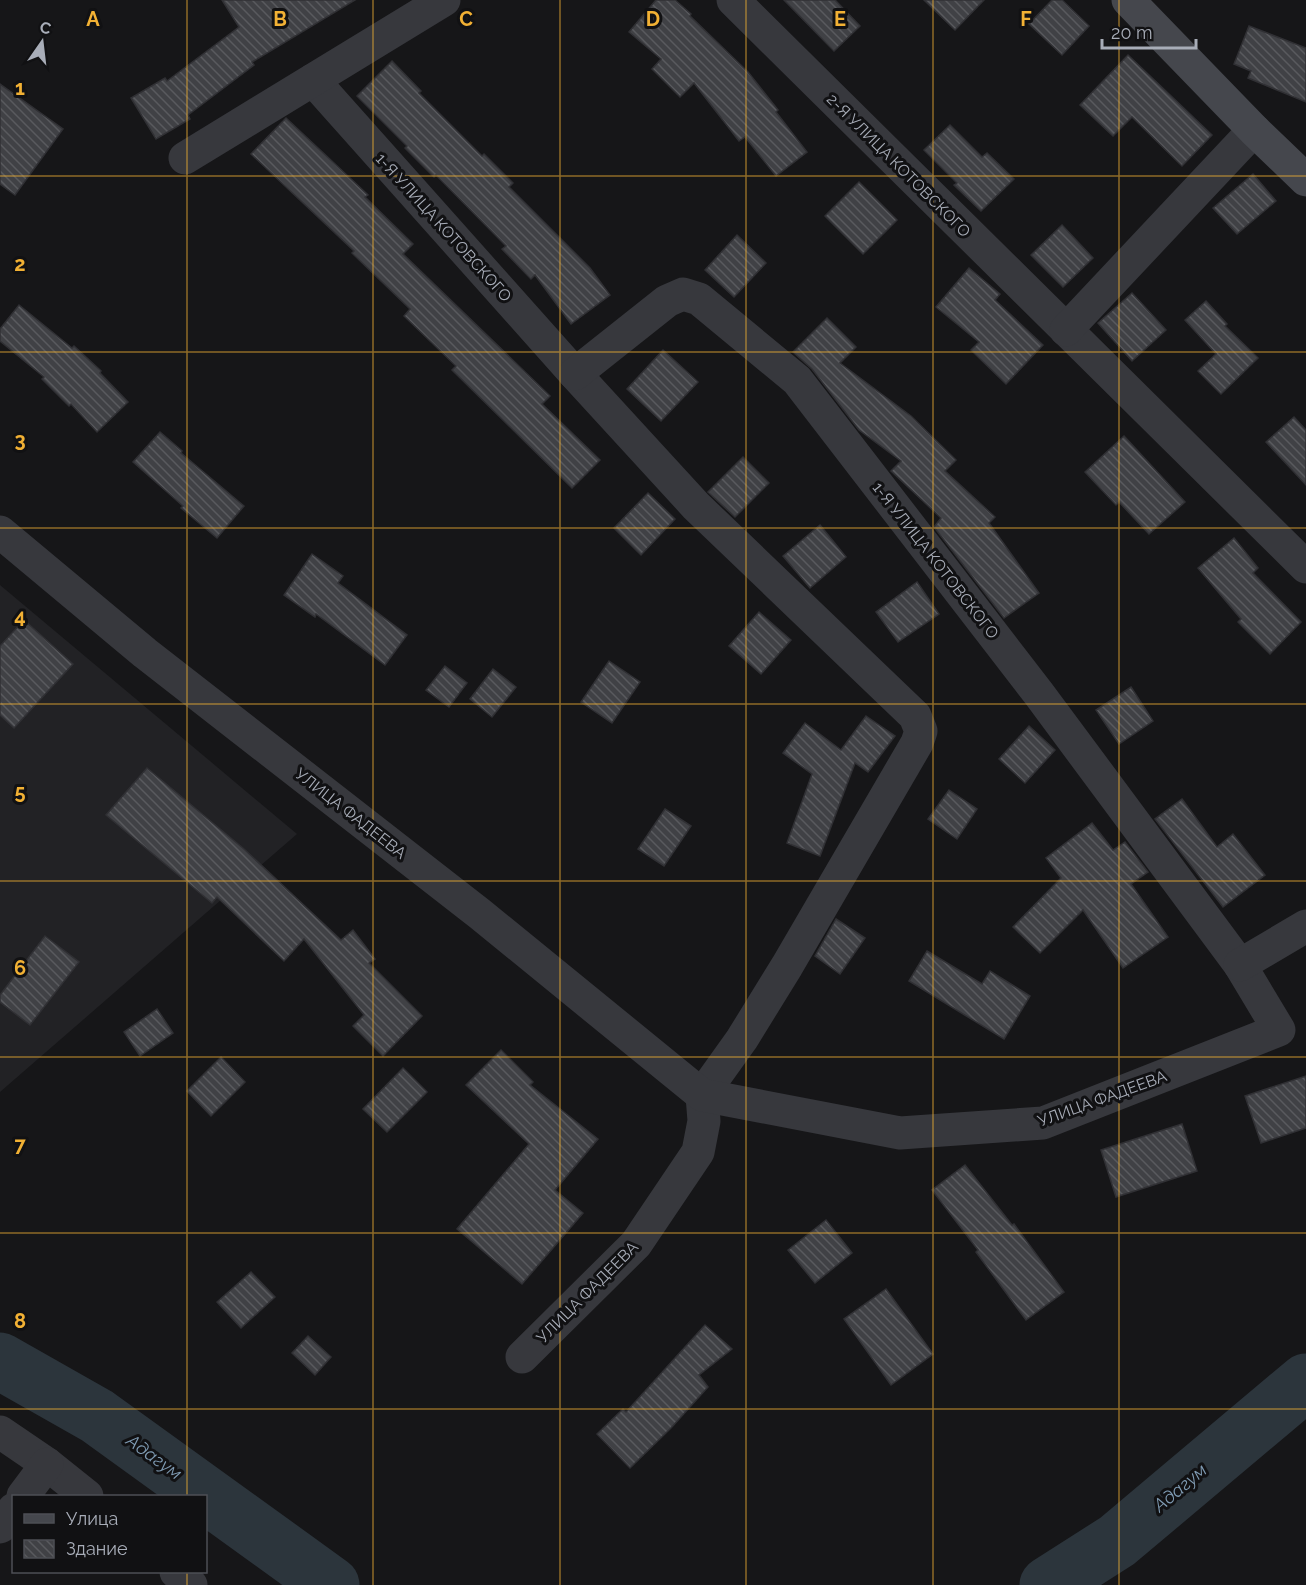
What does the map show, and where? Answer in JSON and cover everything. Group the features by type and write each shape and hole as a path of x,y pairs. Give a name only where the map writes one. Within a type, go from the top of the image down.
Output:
{"main road":[{"path":"1128,0 1254,130 1306,180"}],"street":[{"path":"185,158 444,0"},
{"name":"2-Я УЛИЦА КОТОВСКОГО","path":"733,0 1306,567"},
{"name":"1-Я УЛИЦА КОТОВСКОГО","path":"313,80 696,506 915,716 921,731 917,743 787,966 742,1039 702,1095"},
{"path":"1065,330 1254,130"},
{"name":"1-Я УЛИЦА КОТОВСКОГО","path":"575,374 667,301 683,294 699,299 797,380 1039,694 1240,964"},
{"name":"УЛИЦА ФАДЕЕВА","path":"0,532 145,652 480,914 702,1095 900,1133 1043,1123 1279,1030 1240,964"},
{"path":"1240,964 1306,926"},
{"name":"УЛИЦА ФАДЕЕВА","path":"522,1357 636,1244 698,1152 704,1121 702,1095"},
{"path":"0,1432 47,1464 85,1495"},
{"path":"24,1495 47,1464"},
{"path":"0,1527 12,1512"},
{"path":"177,1573 191,1585"}],"shaded area":[{"path":"0,585 297,834 0,1092"}],"building":[{"path":"222,0 355,0 252,62 254,65 188,115 190,119 156,139 131,98 165,78 167,81 239,27"},
{"path":"656,0 675,0 691,14 690,16 748,72 807,152 776,176 745,137 739,141 694,83 680,97 652,69 661,59 629,32"},
{"path":"784,0 835,0 860,26 834,51"},
{"path":"924,0 984,0 955,30"},
{"path":"1052,0 1062,0 1089,26 1062,55 1029,24"},
{"path":"1249,26 1306,48 1306,102 1248,78 1251,71 1234,64"},
{"path":"1128,55 1212,135 1182,166 1132,117 1113,136 1080,105"},
{"path":"392,61 421,91 419,93 482,156 484,154 513,183 509,187 590,268 610,295 571,324 535,275 531,279 502,249 506,246 436,175 434,177 405,148 407,146 357,96"},
{"path":"0,84 63,129 15,195 0,184"},
{"path":"286,118 368,195 365,197 413,244 403,254 550,396 542,404 600,460 572,488 452,370 456,366 404,316 410,309 352,253 354,251 251,154"},
{"path":"950,125 982,157 987,153 1014,179 981,211 954,185 957,183 924,150"},
{"path":"1253,174 1276,201 1237,234 1213,208"},
{"path":"859,182 897,220 863,254 825,216"},
{"path":"1062,225 1093,258 1063,287 1031,255"},
{"path":"737,235 766,263 734,297 705,270"},
{"path":"969,268 1000,294 995,300 1043,345 1006,384 971,350 979,342 936,307"},
{"path":"1132,293 1166,330 1132,361 1098,323"},
{"path":"1206,301 1227,324 1225,326 1258,358 1221,394 1198,371 1216,354 1185,320"},
{"path":"19,305 72,348 74,346 101,371 100,373 128,402 97,432 71,404 69,406 42,379 44,377 0,341 0,329"},
{"path":"827,318 856,347 840,363 911,416 956,460 945,471 995,517 989,523 1039,593 1004,618 934,527 941,518 891,471 901,461 859,430 812,369 793,352"},
{"path":"663,350 698,382 661,421 627,389"},
{"path":"1294,417 1306,430 1306,485 1266,442"},
{"path":"160,432 182,451 181,453 244,506 217,538 181,508 183,506 133,462"},
{"path":"1124,436 1185,502 1149,534 1119,502 1116,505 1085,472"},
{"path":"743,457 769,483 735,517 708,492"},
{"path":"648,493 675,519 641,555 614,528"},
{"path":"820,525 846,557 810,588 783,556"},
{"path":"1234,538 1258,568 1253,573 1301,622 1270,654 1238,622 1241,619 1198,568"},
{"path":"312,554 343,576 338,583 407,635 385,665 316,614 315,617 284,595"},
{"path":"917,582 939,614 898,642 876,612"},
{"path":"759,612 791,640 761,674 729,646"},
{"path":"24,620 73,664 14,728 0,715 0,646"},
{"path":"609,661 640,682 612,723 581,702"},
{"path":"445,666 467,683 449,707 426,690"},
{"path":"493,669 516,687 492,717 470,699"},
{"path":"1131,687 1153,721 1119,744 1096,710"},
{"path":"866,716 895,736 868,772 855,763 820,856 787,843 812,774 783,753 805,723 841,750"},
{"path":"1029,726 1055,750 1025,783 999,759"},
{"path":"147,768 244,849 341,940 353,930 375,959 369,963 422,1016 383,1056 353,1026 364,1015 304,939 284,961 217,897 212,903 106,815"},
{"path":"949,790 977,809 957,839 928,819"},
{"path":"1182,799 1217,847 1233,834 1265,875 1223,907 1155,819"},
{"path":"665,809 691,826 664,866 638,849"},
{"path":"1092,823 1113,850 1125,842 1148,872 1131,884 1168,937 1123,968 1083,910 1040,953 1013,927 1061,878 1046,858"},
{"path":"836,919 865,938 840,974 815,956"},
{"path":"45,936 79,962 30,1025 0,1002 0,995"},
{"path":"927,951 982,984 990,971 1030,996 1004,1039 909,981"},
{"path":"157,1009 173,1033 140,1056 124,1032"},
{"path":"501,1050 533,1082 530,1085 598,1139 555,1190 583,1213 522,1284 457,1229 529,1144 466,1085"},
{"path":"221,1057 245,1082 211,1116 187,1091"},
{"path":"403,1068 427,1092 387,1132 363,1109"},
{"path":"1306,1076 1306,1128 1261,1143 1245,1096"},
{"path":"1182,1124 1197,1171 1116,1197 1101,1150"},
{"path":"965,1165 1012,1225 1014,1224 1064,1292 1026,1320 976,1252 978,1250 932,1190"},
{"path":"826,1220 852,1253 815,1283 788,1250"},
{"path":"251,1272 275,1297 241,1328 217,1302"},
{"path":"886,1289 933,1354 891,1385 844,1319"},
{"path":"705,1325 732,1349 699,1375 708,1387 630,1468 597,1434 623,1409 626,1412"},
{"path":"308,1336 331,1357 315,1375 292,1353"}],"waterway":[{"name":"Адагум","path":"0,1361 97,1416 206,1495"},
{"name":"Адагум","path":"1048,1585 1117,1541 1306,1382"},
{"name":"Адагум","path":"207,1495 331,1585"}]}
